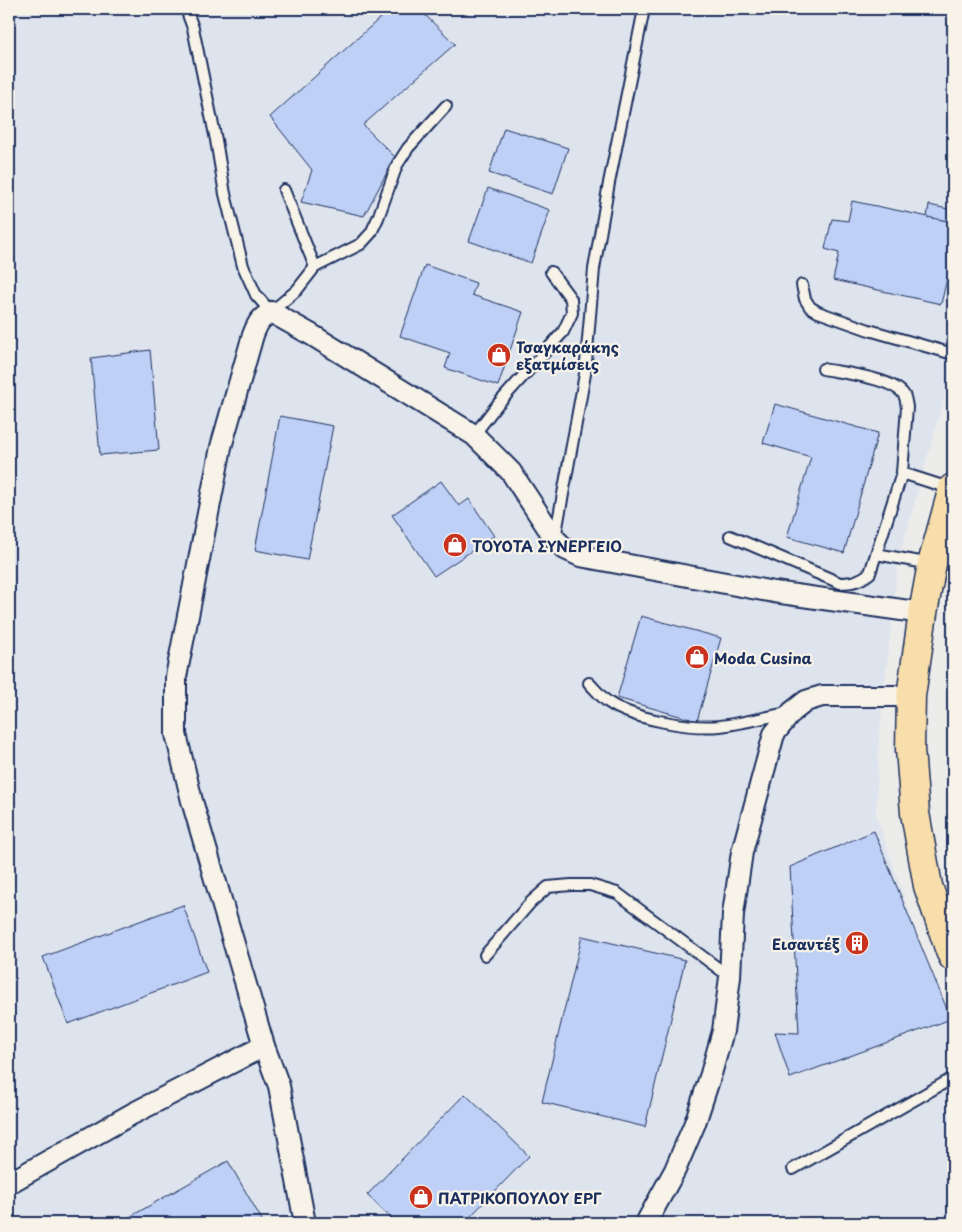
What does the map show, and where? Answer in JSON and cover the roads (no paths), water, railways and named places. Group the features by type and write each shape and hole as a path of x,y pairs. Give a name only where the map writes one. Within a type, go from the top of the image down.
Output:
{"main road":[{"path":"953,489 932,564 923,613 912,696 910,749 914,813 928,886 953,957"}],"street":[{"path":"306,1223 278,1086 264,1046 192,801 176,734 176,677 221,447 255,329 261,319 271,312 312,335 474,435 511,472 555,539 566,550 580,556 774,592 923,613"},
{"path":"646,1223 675,1170 695,1123 723,1031 730,977 733,914 742,852 774,734 792,712 806,701 822,696 912,696"},
{"path":"9,1183 132,1114 264,1046"}],"lane":[{"path":"186,9 193,28 225,194 243,266 256,295 271,312 297,290 314,267 360,244 371,233 397,165 408,148 446,106"},
{"path":"555,539 584,374 594,269 609,183 644,9"},
{"path":"284,190 314,267"},
{"path":"474,435 497,405 563,332 572,313 571,299 550,272"},
{"path":"802,285 805,299 810,307 818,312 869,330 953,354"},
{"path":"730,536 840,583 856,582 870,573 902,473 907,407 905,396 886,383 823,369"},
{"path":"902,473 953,489"},
{"path":"876,554 932,564"},
{"path":"589,683 609,702 630,713 651,720 702,727 721,726 792,712"},
{"path":"486,954 532,902 548,887 590,885 617,894 730,977"},
{"path":"793,1169 953,1078"}],"place":[{"name":"Τσαγκαράκης εξατμίσεις","path":"499,355"},
{"name":"ΤΟΥΟΤΑ ΣΥΝΕΡΓΕΙΟ","path":"455,545"},
{"name":"Moda Cusina","path":"697,657"},
{"name":"Εισαντέξ","path":"857,943"},
{"name":"ΠΑΤΡΙΚΟΠΟΥΛΟΥ ΕΡΓ","path":"421,1197"}]}
